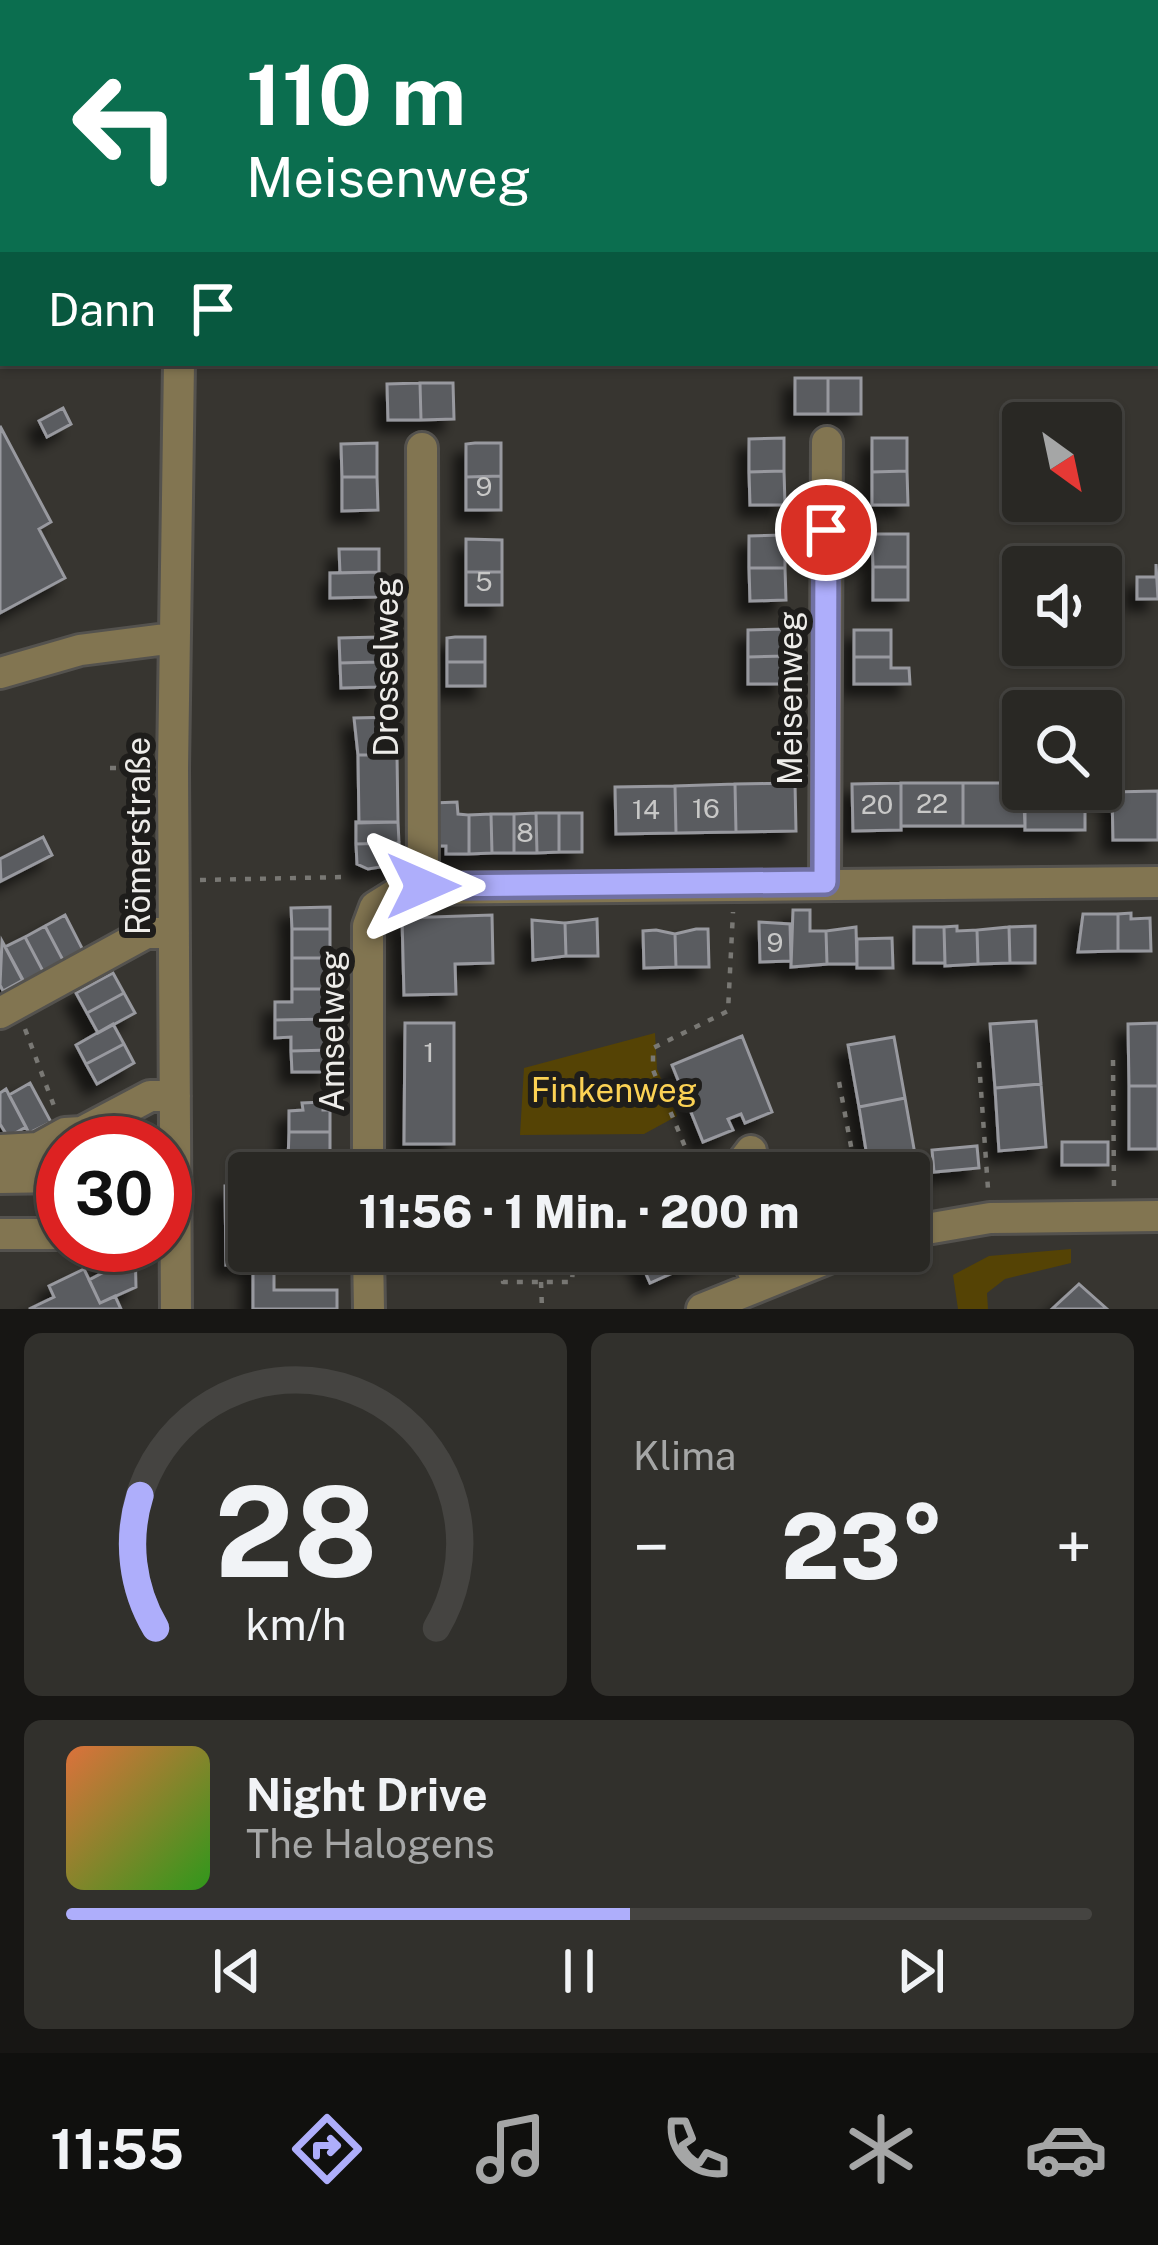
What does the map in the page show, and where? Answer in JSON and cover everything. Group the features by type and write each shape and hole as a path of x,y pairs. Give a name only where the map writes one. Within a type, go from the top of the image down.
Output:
{"street":[{"name":"Römerstraße","path":"174,1116 178,366"},
{"name":"Meisenweg","path":"825,882 827,442"},
{"name":"Drosselweg","path":"422,448 423,886"},
{"path":"0,673 80,650 174,638"},
{"path":"423,886 1158,882"},
{"name":"Amselweg","path":"368,1152 368,926 375,907 388,896 423,886"},
{"path":"6,1010 146,933 174,933"},
{"path":"112,1116 150,1096 175,1096"},
{"path":"0,1150 36,1148"},
{"path":"0,1178 36,1177"},
{"path":"930,1228 991,1218 1158,1216"},
{"path":"0,1234 36,1234"},
{"name":"Römerstraße","path":"174,1272 176,1309"},
{"path":"368,1272 369,1309"},
{"path":"753,1272 759,1286"},
{"path":"702,1309 794,1272"}],"path":[{"path":"110,768 173,769"},
{"path":"174,880 344,877"},
{"path":"687,1152 653,1070 653,1048 728,1011 733,883"},
{"path":"6,1010 56,1116"},
{"path":"1113,1060 1114,1216"},
{"path":"979,1062 991,1218"},
{"path":"839,1082 852,1152"},
{"path":"504,1272 503,1282 572,1282 573,1272"},
{"path":"542,1282 542,1309"}],"green space":[{"name":"Finkenweg","path":"655,1033 657,1069 677,1116 644,1134 520,1135 524,1068"},
{"path":"1071,1249 1071,1263 1005,1279 987,1293 988,1309 958,1309 953,1275 989,1256"}],"building":[{"path":"795,378 828,378 828,414 795,414"},
{"path":"828,378 861,378 861,414 828,414"},
{"path":"420,383 421,420 388,420 387,384"},
{"path":"420,383 453,383 454,419 421,420"},
{"path":"63,408 71,424 47,437 39,421"},
{"path":"0,426 51,522 39,529 65,578 0,613"},
{"path":"784,438 784,471 749,472 749,439"},
{"path":"872,438 907,438 907,471 872,472"},
{"path":"377,443 377,477 342,477 341,444"},
{"path":"501,443 501,476 466,477 466,444"},
{"path":"784,471 785,505 750,505 749,472"},
{"path":"907,471 908,505 872,505 872,472"},
{"path":"501,476 501,510 466,510 466,477"},
{"path":"342,477 377,477 378,510 342,511"},
{"path":"872,534 908,534 908,567 873,567"},
{"path":"785,535 785,568 749,568 749,536"},
{"path":"466,539 502,540 502,572 466,572"},
{"path":"339,549 379,549 379,572 340,573"},
{"path":"1156,564 1158,599 1137,599 1137,577 1156,577"},
{"path":"873,567 908,567 908,600 873,600"},
{"path":"749,568 785,568 786,600 750,601"},
{"path":"379,572 379,597 330,598 330,573"},
{"path":"466,572 502,572 502,605 466,605"},
{"path":"784,629 785,656 748,657 748,630"},
{"path":"854,630 891,630 891,657 854,657"},
{"path":"379,637 379,662 340,663 339,638"},
{"path":"485,637 485,662 447,662 447,638"},
{"path":"785,656 785,684 748,684 748,657"},
{"path":"854,657 891,657 891,668 909,668 910,684 854,684"},
{"path":"379,662 380,687 341,688 340,663"},
{"path":"447,662 485,662 485,686 447,686"},
{"path":"397,717 397,755 358,755 354,718"},
{"path":"358,755 397,755 398,822 359,823"},
{"path":"795,783 796,831 736,832 735,784"},
{"path":"901,783 963,783 963,826 901,826"},
{"path":"901,783 901,830 853,831 852,784"},
{"path":"963,783 1002,783 1002,810 1024,810 1025,826 963,826"},
{"path":"735,784 736,832 676,833 675,786"},
{"path":"675,786 676,833 616,834 615,787"},
{"path":"1158,791 1158,840 1113,840 1112,810 1122,810 1122,792"},
{"path":"457,802 458,814 469,815 469,854 446,854 446,846 434,846 433,803"},
{"path":"1025,810 1085,810 1085,830 1025,830"},
{"path":"536,813 537,853 514,853 514,814"},
{"path":"536,813 559,813 559,852 537,853"},
{"path":"559,813 582,813 582,852 559,852"},
{"path":"491,814 514,814 514,853 492,853"},
{"path":"491,814 492,853 469,854 469,815"},
{"path":"356,822 398,822 399,843 356,844"},
{"path":"43,837 52,855 1,881 0,859"},
{"path":"399,843 399,864 368,869 357,864 356,844"},
{"path":"330,907 330,929 292,929 291,908"},
{"path":"793,910 810,910 810,931 826,931 827,964 791,967"},
{"path":"1131,913 1131,919 1150,918 1151,951 1118,951 1118,914"},
{"path":"1083,914 1118,914 1118,951 1078,952"},
{"path":"65,915 85,954 65,964 45,926"},
{"path":"492,915 493,963 455,964 456,994 404,995 402,918"},
{"path":"597,919 598,956 566,956 565,923"},
{"path":"532,920 565,923 566,956 533,960"},
{"path":"759,922 790,924 791,961 760,962"},
{"path":"45,926 65,964 45,975 25,937"},
{"path":"957,926 957,931 977,930 978,964 945,966 944,927"},
{"path":"1035,926 1035,963 1010,963 1009,927"},
{"path":"856,927 857,964 827,964 826,931"},
{"path":"914,927 944,927 945,963 914,963"},
{"path":"1009,927 1010,963 978,964 977,930"},
{"path":"292,929 330,929 330,958 292,958"},
{"path":"708,929 709,967 676,967 675,934"},
{"path":"643,931 675,934 676,967 644,968"},
{"path":"25,937 45,975 25,985 5,947"},
{"path":"892,938 893,968 857,968 857,939"},
{"path":"2,941 23,980 3,991 0,985"},
{"path":"292,958 330,958 330,989 292,989"},
{"path":"113,973 124,993 87,1013 76,993"},
{"path":"292,989 330,989 331,1019 275,1020 275,1002 292,1002"},
{"path":"124,993 135,1013 98,1033 87,1013"},
{"path":"331,1019 331,1050 291,1051 291,1037 275,1038 275,1020"},
{"path":"1036,1021 1041,1084 995,1088 990,1024"},
{"path":"405,1023 454,1023 454,1144 404,1144"},
{"path":"1158,1023 1158,1086 1129,1086 1128,1024"},
{"path":"113,1024 124,1044 86,1064 76,1045"},
{"path":"742,1036 772,1112 745,1123 741,1114 728,1119 733,1130 703,1142 672,1065"},
{"path":"894,1037 905,1098 859,1107 848,1045"},
{"path":"124,1044 134,1063 97,1084 86,1064"},
{"path":"331,1050 331,1072 292,1072 291,1051"},
{"path":"30,1083 48,1116 36,1116 36,1130 29,1133 9,1095"},
{"path":"1041,1084 1046,1147 999,1151 995,1088"},
{"path":"1129,1086 1158,1086 1158,1149 1129,1149"},
{"path":"6,1089 26,1127 8,1137 0,1124 0,1093"},
{"path":"905,1098 915,1152 866,1152 859,1107"},
{"path":"323,1102 323,1110 330,1110 330,1132 289,1132 289,1111 303,1110 302,1103"},
{"path":"289,1132 330,1132 330,1152 288,1152"},
{"path":"1062,1142 1108,1142 1108,1165 1062,1165"},
{"path":"977,1146 979,1168 934,1172 932,1150"},
{"path":"228,1186 228,1265 226,1265"},
{"path":"85,1272 100,1303 115,1296 121,1309 29,1309 54,1297 49,1286"},
{"path":"104,1272 136,1272 136,1287 100,1303 89,1280"},
{"path":"253,1272 274,1272 274,1290 337,1290 337,1309 253,1309"},
{"path":"645,1272 675,1272 650,1283"},
{"path":"1079,1284 1107,1309 1052,1309"}],"route":[{"path":"423,886 825,882 826,530"}]}
